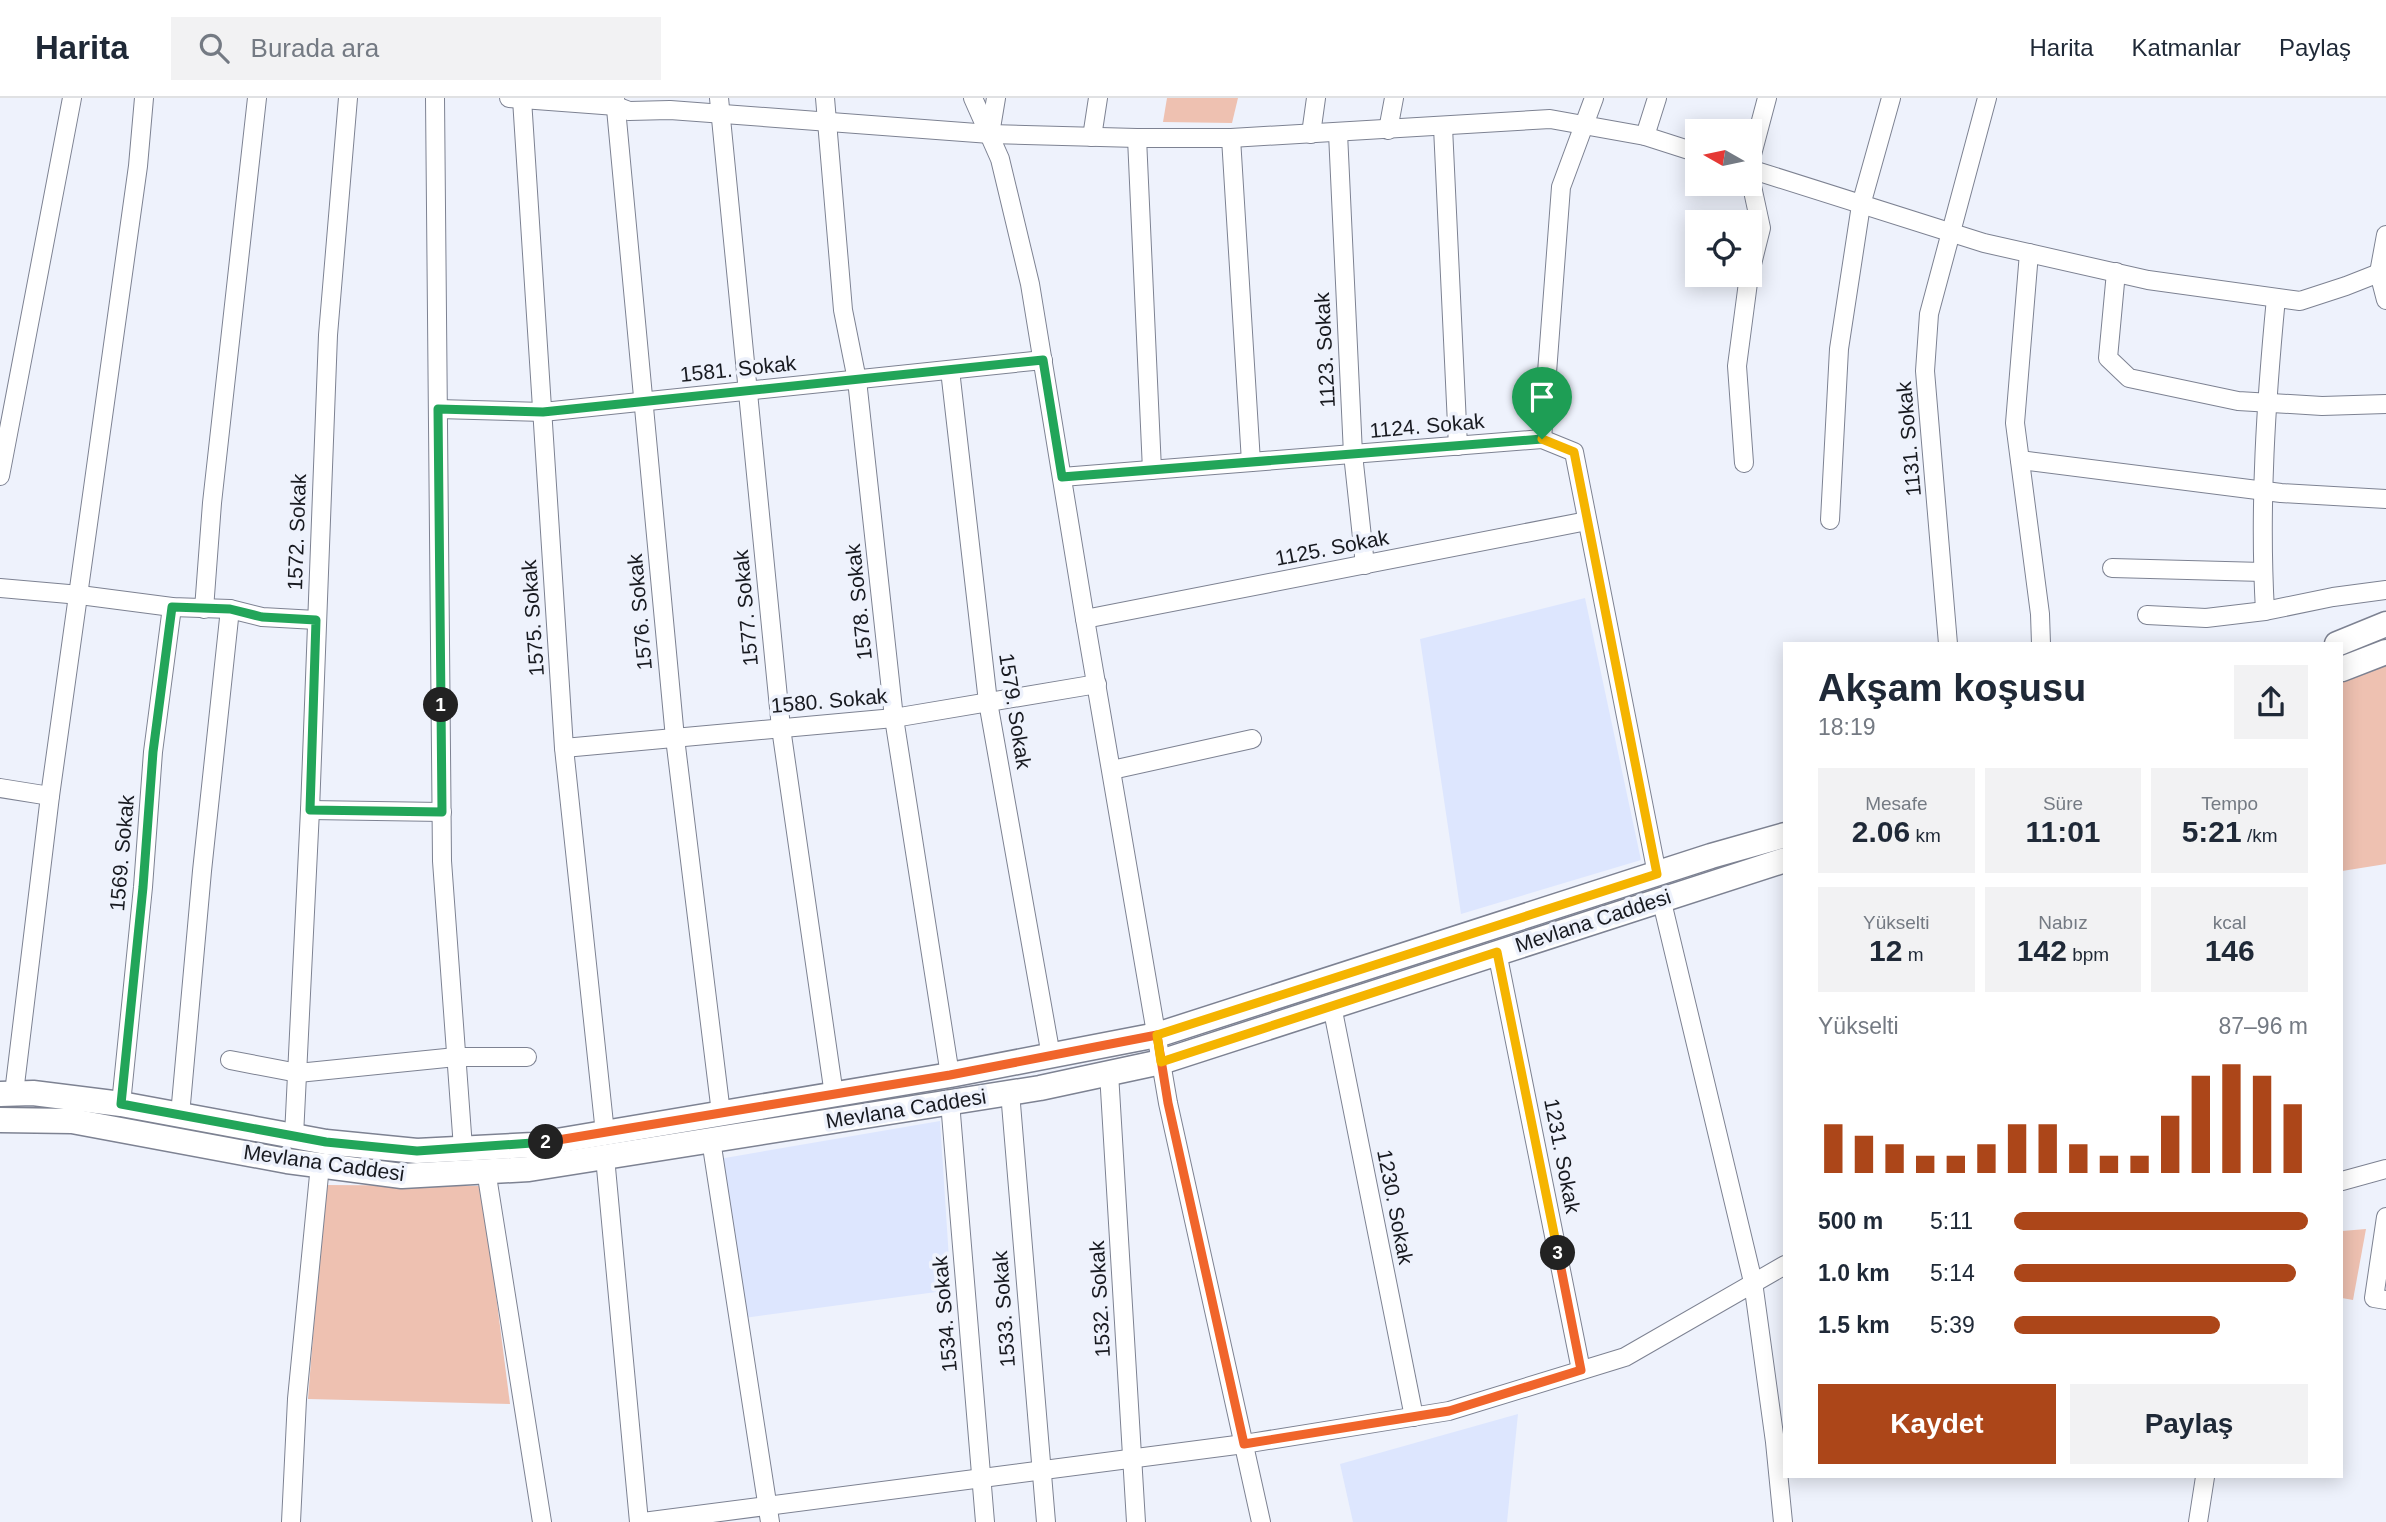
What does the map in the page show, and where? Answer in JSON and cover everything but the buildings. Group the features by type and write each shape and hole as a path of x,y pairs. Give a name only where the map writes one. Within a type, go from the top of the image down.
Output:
{"main road":[{"path":"2342,642 2386,624"},
{"path":"2343,669 2386,652"},
{"name":"Mevlana Caddesi","path":"0,1120 72,1121 320,1165 402,1176 529,1169 605,1145 721,1114 950,1075 1157,1035 1783,836"},
{"name":"Mevlana Caddesi","path":"7,1094 33,1093 121,1104 326,1142 417,1151 711,1140 1010,1092 1161,1062 1783,861"}],"street":[{"path":"0,476 72,98"},
{"path":"7,1094 80,594 138,166 144,98"},
{"path":"204,609 212,503 257,98"},
{"name":"1572. Sokak","path":"295,1136 328,335 348,98"},
{"path":"435,98 442,861 463,1148"},
{"name":"1578. Sokak","path":"825,98 843,310 857,380 894,718 950,1075"},
{"path":"973,98 1000,159 1030,284 1168,1103 1261,1522"},
{"path":"989,134 996,98"},
{"path":"1091,137 1098,98"},
{"path":"1311,134 1316,98"},
{"path":"1388,130 1394,98"},
{"path":"1542,439 1561,187 1594,98"},
{"path":"1645,136 1657,98"},
{"path":"1761,119 1767,98"},
{"path":"1830,520 1839,349 1861,205 1891,98"},
{"name":"1131. Sokak","path":"1948,642 1926,371 1929,314 1987,98"},
{"path":"515,99 616,102 629,111 720,106 827,122 989,134 1137,138 1231,138 1550,119 1645,136 1685,149"},
{"name":"1575. Sokak","path":"515,99 543,412 564,748 641,1522"},
{"name":"1576. Sokak","path":"616,102 675,738 721,1114"},
{"name":"1577. Sokak","path":"720,106 780,728 834,1095"},
{"path":"1443,127 1458,446"},
{"name":"1123. Sokak","path":"1338,133 1353,454 1365,565"},
{"path":"1137,138 1152,470"},
{"path":"1231,138 1251,462"},
{"path":"1762,173 1984,243 2148,280 2300,301 2379,273"},
{"path":"2386,235 2379,273 2386,300"},
{"path":"2029,253 2015,423 2040,614 2041,642"},
{"path":"2116,272 2108,358 2129,378 2238,401 2322,406 2386,404"},
{"path":"1744,463 1737,366 1748,287"},
{"path":"2265,611 2262,491 2266,402 2276,298"},
{"name":"1581. Sokak","path":"438,409 543,412 1043,360"},
{"name":"1579. Sokak","path":"950,370 988,702 1051,1056"},
{"name":"1124. Sokak","path":"1062,477 1542,439 1574,452 1657,874"},
{"path":"2020,460 2262,491 2386,499"},
{"name":"1125. Sokak","path":"1085,619 1587,521"},
{"path":"2112,568 2263,572"},
{"path":"0,588 80,594 172,607 230,609 262,617 316,620"},
{"path":"2147,615 2206,618 2265,611 2333,597 2386,590"},
{"name":"1569. Sokak","path":"121,1104 143,887 153,752 172,607"},
{"path":"180,1115 202,871 230,609"},
{"name":"1580. Sokak","path":"564,748 894,718 1097,684"},
{"path":"1112,770 1252,739"},
{"path":"0,788 50,796"},
{"path":"310,810 442,812"},
{"path":"1661,898 1753,1282 1782,1473 1783,1522"},
{"name":"1231. Sokak","path":"1497,952 1581,1370"},
{"name":"1230. Sokak","path":"1332,1006 1414,1417"},
{"path":"230,1060 298,1073 456,1057 527,1057"},
{"name":"1532. Sokak","path":"1109,1073 1136,1522"},
{"name":"1533. Sokak","path":"1010,1092 1046,1522"},
{"name":"1534. Sokak","path":"950,1102 985,1522"},
{"path":"711,1140 769,1514"},
{"path":"290,1522 297,1399 320,1165"},
{"path":"2343,1181 2386,1169"},
{"path":"486,1170 542,1522"},
{"path":"2380,1299 2386,1217"},
{"path":"641,1522 769,1514 981,1478 1244,1444 1449,1411 1625,1357 1783,1266"},
{"path":"2198,1522 2205,1478"}],"shaded area":[{"path":"1167,98 1238,98 1232,123 1163,122"},
{"path":"1585,598 1641,860 1461,914 1420,639"},
{"path":"2386,662 2386,864 2343,871 2343,681"},
{"path":"940,1121 951,1290 744,1318 719,1159"},
{"path":"325,1185 482,1186 510,1404 308,1399"},
{"path":"2366,1229 2353,1300 2343,1298 2343,1231"},
{"path":"1518,1414 1507,1522 1353,1522 1340,1464"}],"route":[{"path":"1542,439 1062,477 1043,360 543,412 438,409 442,812 310,810 316,620 262,617 230,609 172,607 153,752 143,887 121,1104 326,1142 417,1151 533,1145 950,1075 1157,1035 1161,1062 1168,1103 1244,1444 1449,1411 1581,1370 1497,952 1161,1062 1157,1035 1657,874 1574,452 1542,439"}]}
